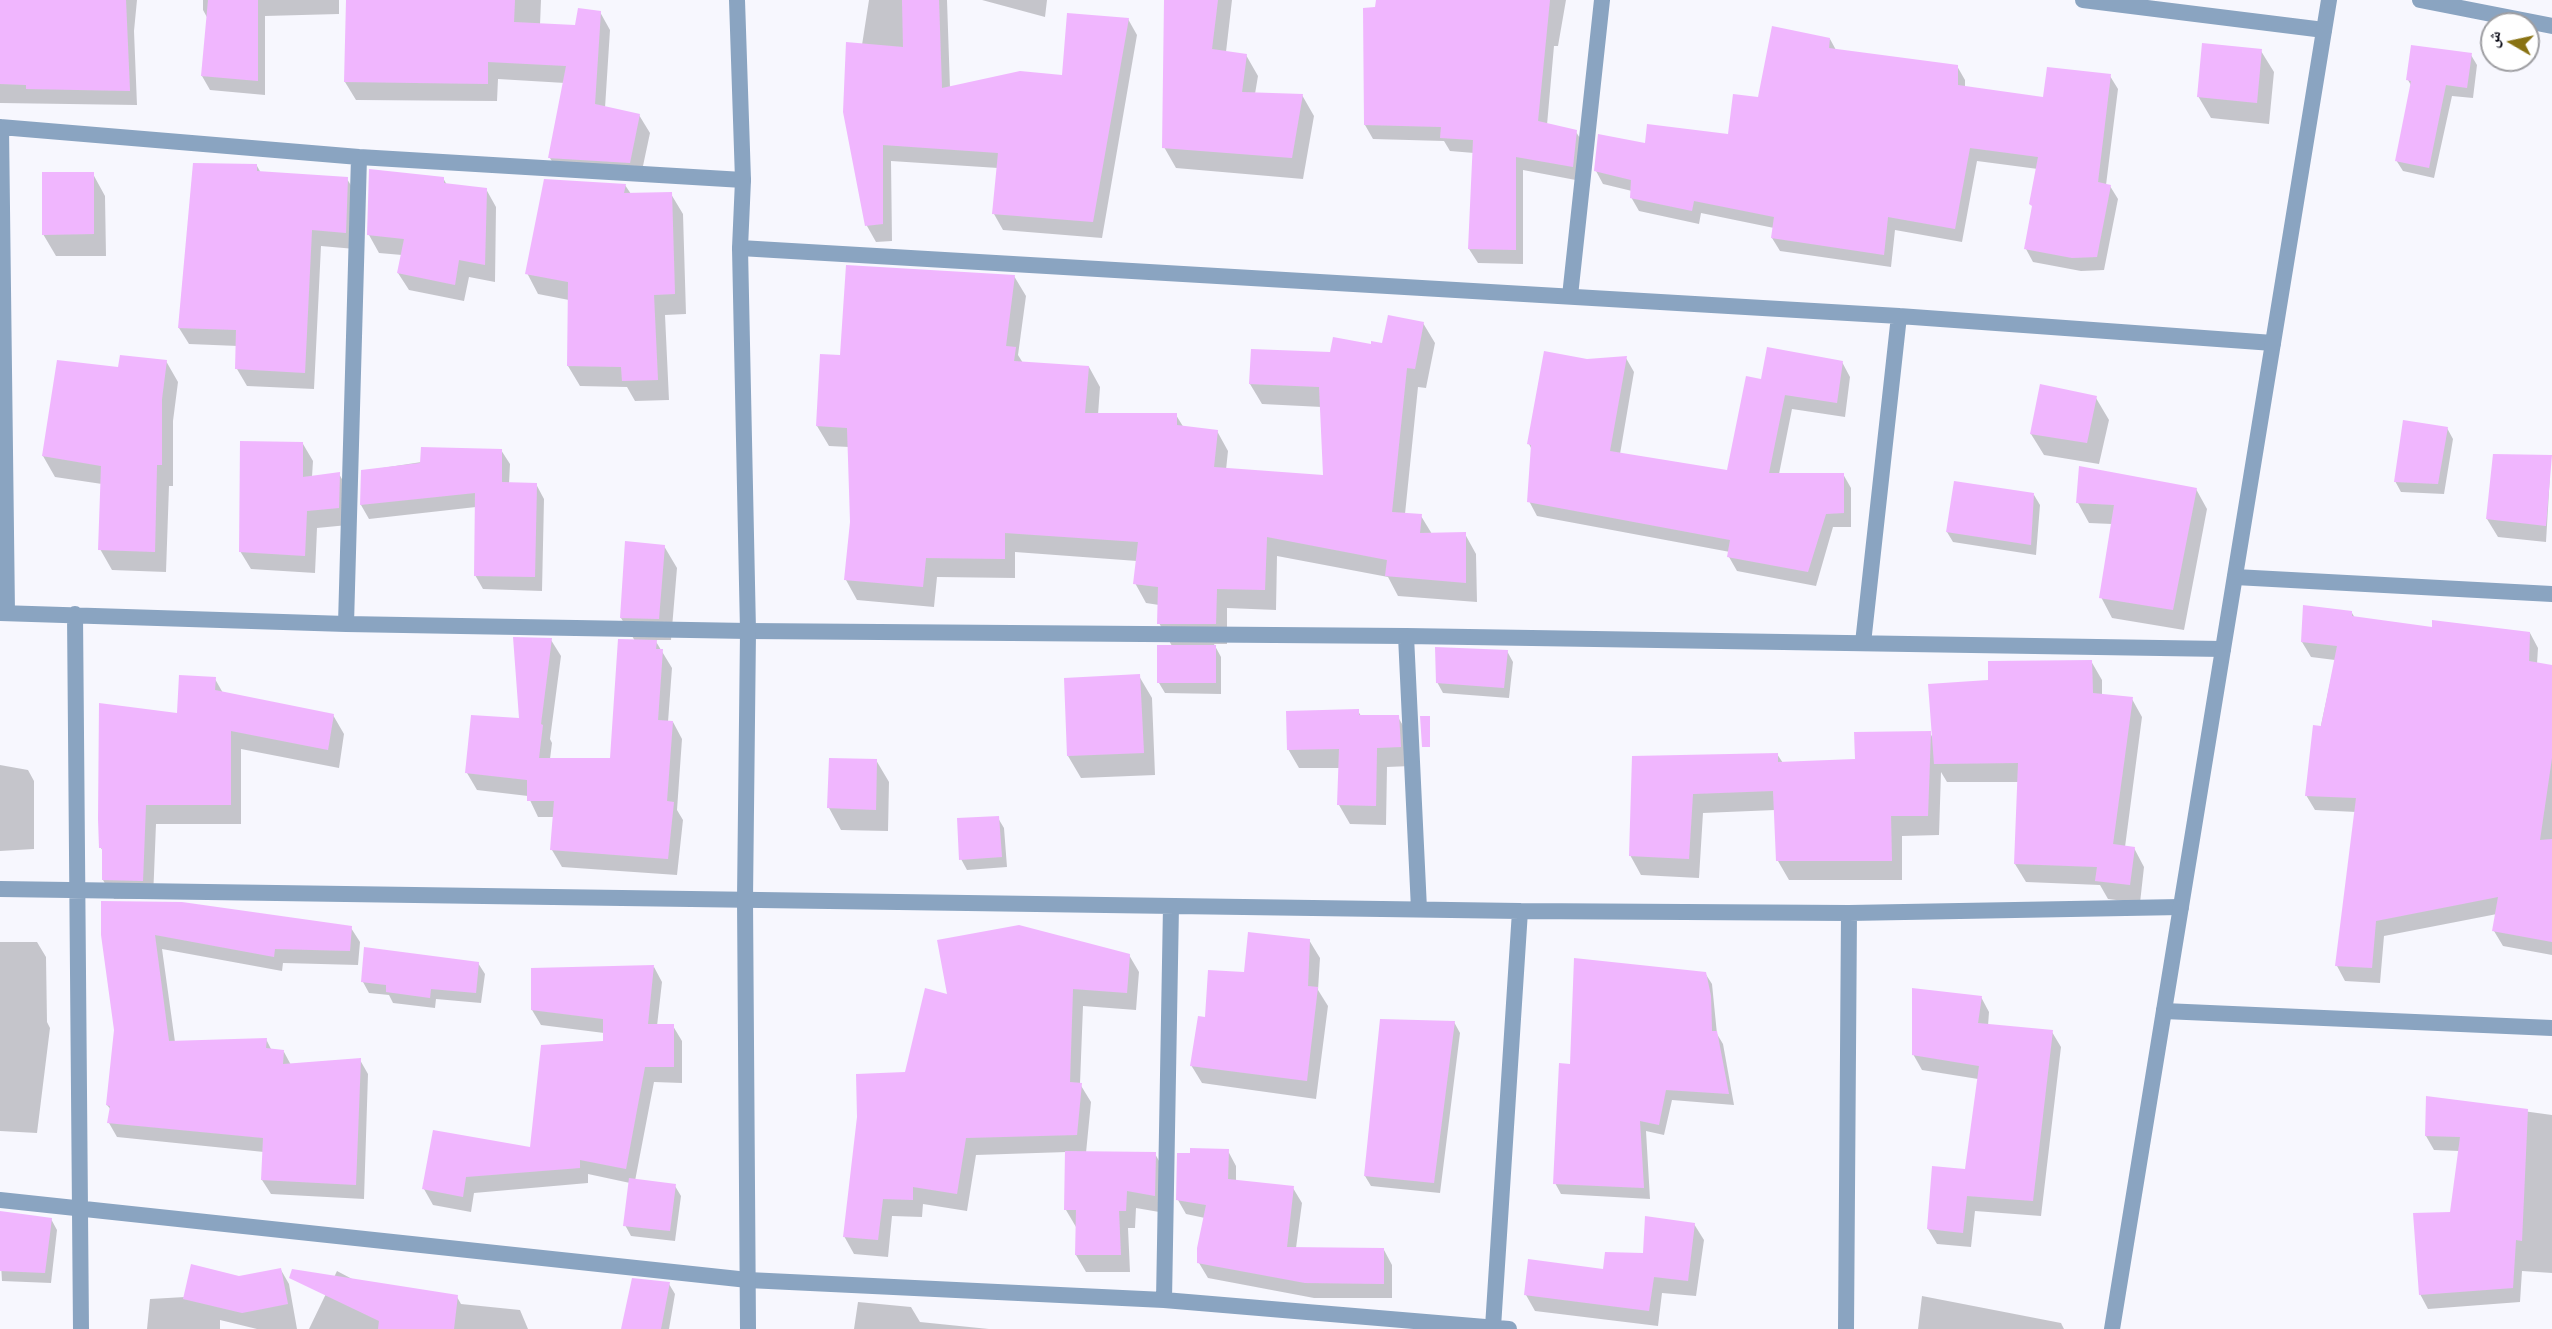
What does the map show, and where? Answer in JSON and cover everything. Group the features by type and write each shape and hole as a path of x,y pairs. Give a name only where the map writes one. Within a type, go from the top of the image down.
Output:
{"street":[{"path":"737,0 743,180 740,248 748,631 746,899 748,1329"},
{"path":"1570,296 1602,0"},
{"path":"2083,0 2324,30"},
{"path":"2112,1329 2329,0"},
{"path":"2420,0 2552,27"},
{"path":"743,180 359,157 1,127 4,613 346,624 748,631 1406,636 2223,649"},
{"path":"346,624 359,157"},
{"path":"740,248 1899,316 2273,343"},
{"path":"1863,644 1899,316"},
{"path":"2235,577 2552,594"},
{"path":"75,614 78,1207 81,1329"},
{"path":"1406,636 1419,909"},
{"path":"0,889 1520,911 1849,913 2181,907"},
{"path":"1164,1300 1171,906"},
{"path":"0,1200 748,1280 1164,1300 1407,1325 1501,1328 1520,911"},
{"path":"1846,1329 1849,913"},
{"path":"2164,1011 2552,1028"}],"building":[{"path":"0,0 126,0 130,91 26,89 26,85 0,84"},
{"path":"208,0 258,0 258,81 201,76"},
{"path":"346,0 515,0 514,22 575,25 578,8 601,11 595,104 640,114 630,163 548,158 566,66 488,62 488,84 344,82"},
{"path":"902,0 939,0 942,88 1020,71 1062,75 1067,13 1129,18 1093,222 992,214 998,153 883,145 883,224 865,226 843,112 846,42 903,47"},
{"path":"1164,0 1218,0 1212,49 1247,54 1242,92 1303,94 1292,158 1162,148"},
{"path":"1376,0 1550,0 1538,121 1577,130 1573,167 1516,157 1516,250 1468,249 1473,140 1440,138 1441,127 1364,125 1363,8 1375,7"},
{"path":"1772,26 1830,38 1829,48 1958,65 1958,85 2043,97 2047,67 2111,74 2098,182 2111,185 2097,257 2072,258 2024,249 2032,206 2029,204 2038,157 1970,148 1955,229 1888,217 1884,255 1771,238 1774,217 1694,201 1692,211 1630,198 1631,180 1594,171 1598,134 1645,143 1647,124 1728,134 1733,94 1758,97"},
{"path":"2202,43 2262,49 2257,103 2197,97"},
{"path":"2411,45 2472,53 2467,88 2446,85 2429,168 2395,161 2411,81 2406,80"},
{"path":"193,163 257,164 257,171 348,177 346,233 312,230 305,373 235,369 236,330 178,328"},
{"path":"369,169 444,177 444,183 487,188 485,265 459,260 455,285 397,273 404,239 367,235"},
{"path":"42,172 94,172 94,234 42,235"},
{"path":"544,179 626,184 624,193 672,192 675,294 654,295 658,380 622,381 621,367 567,366 568,282 525,274"},
{"path":"846,265 1015,275 1006,346 1016,347 1014,361 1089,366 1085,413 1177,413 1177,425 1218,430 1214,467 1323,475 1319,387 1249,384 1251,349 1330,352 1333,337 1371,344 1371,341 1382,343 1388,315 1424,322 1415,369 1407,368 1392,512 1422,514 1420,533 1466,532 1466,583 1385,576 1387,560 1267,537 1265,590 1217,589 1216,624 1157,624 1158,587 1133,584 1138,542 1005,533 1005,559 926,558 923,587 844,580 850,522 847,428 816,426 820,354 840,355"},
{"path":"1767,347 1843,361 1837,403 1785,395 1769,473 1844,473 1844,513 1826,514 1808,572 1727,557 1730,540 1527,502 1531,445 1527,444 1544,351 1587,359 1627,356 1610,451 1727,470 1746,376 1761,379"},
{"path":"120,355 167,360 162,399 162,465 157,465 155,552 98,550 101,466 42,456 57,360 118,367"},
{"path":"2040,384 2097,396 2087,443 2030,434"},
{"path":"2403,420 2448,427 2438,484 2394,482"},
{"path":"240,441 303,442 303,477 340,472 339,508 307,511 305,556 239,552"},
{"path":"421,447 502,449 502,482 537,483 535,577 474,576 475,493 360,505 361,470 420,463"},
{"path":"2493,454 2552,455 2546,526 2486,519"},
{"path":"2079,466 2197,488 2173,610 2099,598 2114,505 2076,503"},
{"path":"1954,481 2034,493 2031,545 1946,532"},
{"path":"625,541 665,545 659,619 620,618"},
{"path":"2303,605 2352,611 2352,616 2432,627 2432,620 2530,632 2529,661 2552,665 2552,758 2540,840 2552,839 2552,942 2492,931 2498,897 2376,921 2372,968 2335,966 2356,798 2305,796 2313,725 2321,726 2337,646 2301,642"},
{"path":"513,637 552,638 539,758 610,758 618,639 657,640 656,649 663,649 658,720 673,721 667,801 674,802 668,859 550,850 554,801 527,801 527,780 465,773 471,715 519,718"},
{"path":"1157,645 1216,645 1216,683 1157,683"},
{"path":"1435,647 1508,650 1504,688 1436,683"},
{"path":"2092,660 2093,693 2133,697 2113,844 2135,847 2130,885 2095,881 2097,867 2014,864 2018,763 1934,764 1928,684 1988,680 1988,661"},
{"path":"1140,674 1144,753 1067,756 1064,678"},
{"path":"179,675 216,677 215,690 334,714 328,750 231,731 231,805 146,805 143,881 102,880 102,848 99,848 98,819 99,703 177,713"},
{"path":"1359,709 1359,715 1399,715 1401,747 1377,748 1376,806 1337,805 1339,749 1287,750 1286,711"},
{"path":"1420,716 1430,716 1430,747 1422,747"},
{"path":"1931,731 1928,816 1891,816 1892,861 1776,861 1773,791 1693,794 1689,859 1629,856 1632,756 1778,753 1778,762 1855,759 1854,732"},
{"path":"829,758 877,759 876,810 827,808"},
{"path":"999,816 1002,857 959,860 957,818"},
{"path":"101,901 182,902 352,926 350,951 275,949 274,957 155,935 169,1041 267,1038 266,1048 284,1050 283,1064 361,1058 356,1185 261,1180 263,1138 107,1123 110,1106 106,1105 114,1030 101,935"},
{"path":"1019,925 1130,954 1127,993 1073,989 1070,1082 1082,1083 1077,1135 966,1138 957,1194 913,1187 913,1200 883,1199 878,1240 843,1237 857,1117 856,1074 905,1072 925,988 947,994 937,940"},
{"path":"1248,932 1310,939 1308,986 1318,987 1307,1081 1190,1066 1198,1016 1205,1017 1208,970 1244,972"},
{"path":"364,947 479,962 476,993 431,989 430,998 386,992 386,985 361,982"},
{"path":"1574,958 1706,972 1711,996 1712,1031 1717,1031 1729,1094 1666,1090 1659,1125 1640,1121 1644,1188 1553,1184 1559,1063 1570,1064"},
{"path":"654,965 648,1024 674,1024 674,1067 645,1067 626,1169 580,1160 580,1168 466,1177 463,1197 422,1189 433,1130 530,1147 541,1045 603,1041 603,1019 531,1010 531,968"},
{"path":"1912,988 1982,996 1978,1023 2053,1030 2033,1201 1967,1196 1963,1233 1927,1229 1932,1166 1965,1169 1979,1066 1912,1055"},
{"path":"1380,1019 1455,1021 1434,1183 1364,1176"},
{"path":"2426,1096 2528,1109 2522,1241 2516,1240 2513,1288 2419,1295 2413,1213 2450,1212 2460,1137 2425,1136"},
{"path":"1190,1148 1229,1149 1228,1179 1294,1186 1287,1247 1384,1248 1384,1284 1305,1283 1197,1263 1197,1248 1206,1205 1176,1200 1177,1153 1190,1153"},
{"path":"1065,1151 1156,1152 1155,1196 1127,1191 1126,1211 1119,1211 1121,1255 1075,1255 1076,1210 1064,1210"},
{"path":"629,1178 676,1184 670,1231 623,1226"},
{"path":"0,1211 52,1218 45,1273 0,1271"},
{"path":"1645,1216 1695,1223 1688,1281 1654,1277 1649,1311 1524,1295 1528,1259 1603,1269 1605,1252 1643,1253"},
{"path":"191,1264 239,1276 281,1268 288,1304 242,1313 183,1299"},
{"path":"292,1269 458,1295 454,1329 378,1329 379,1321 289,1278"},
{"path":"632,1278 670,1282 661,1329 621,1329"}]}
